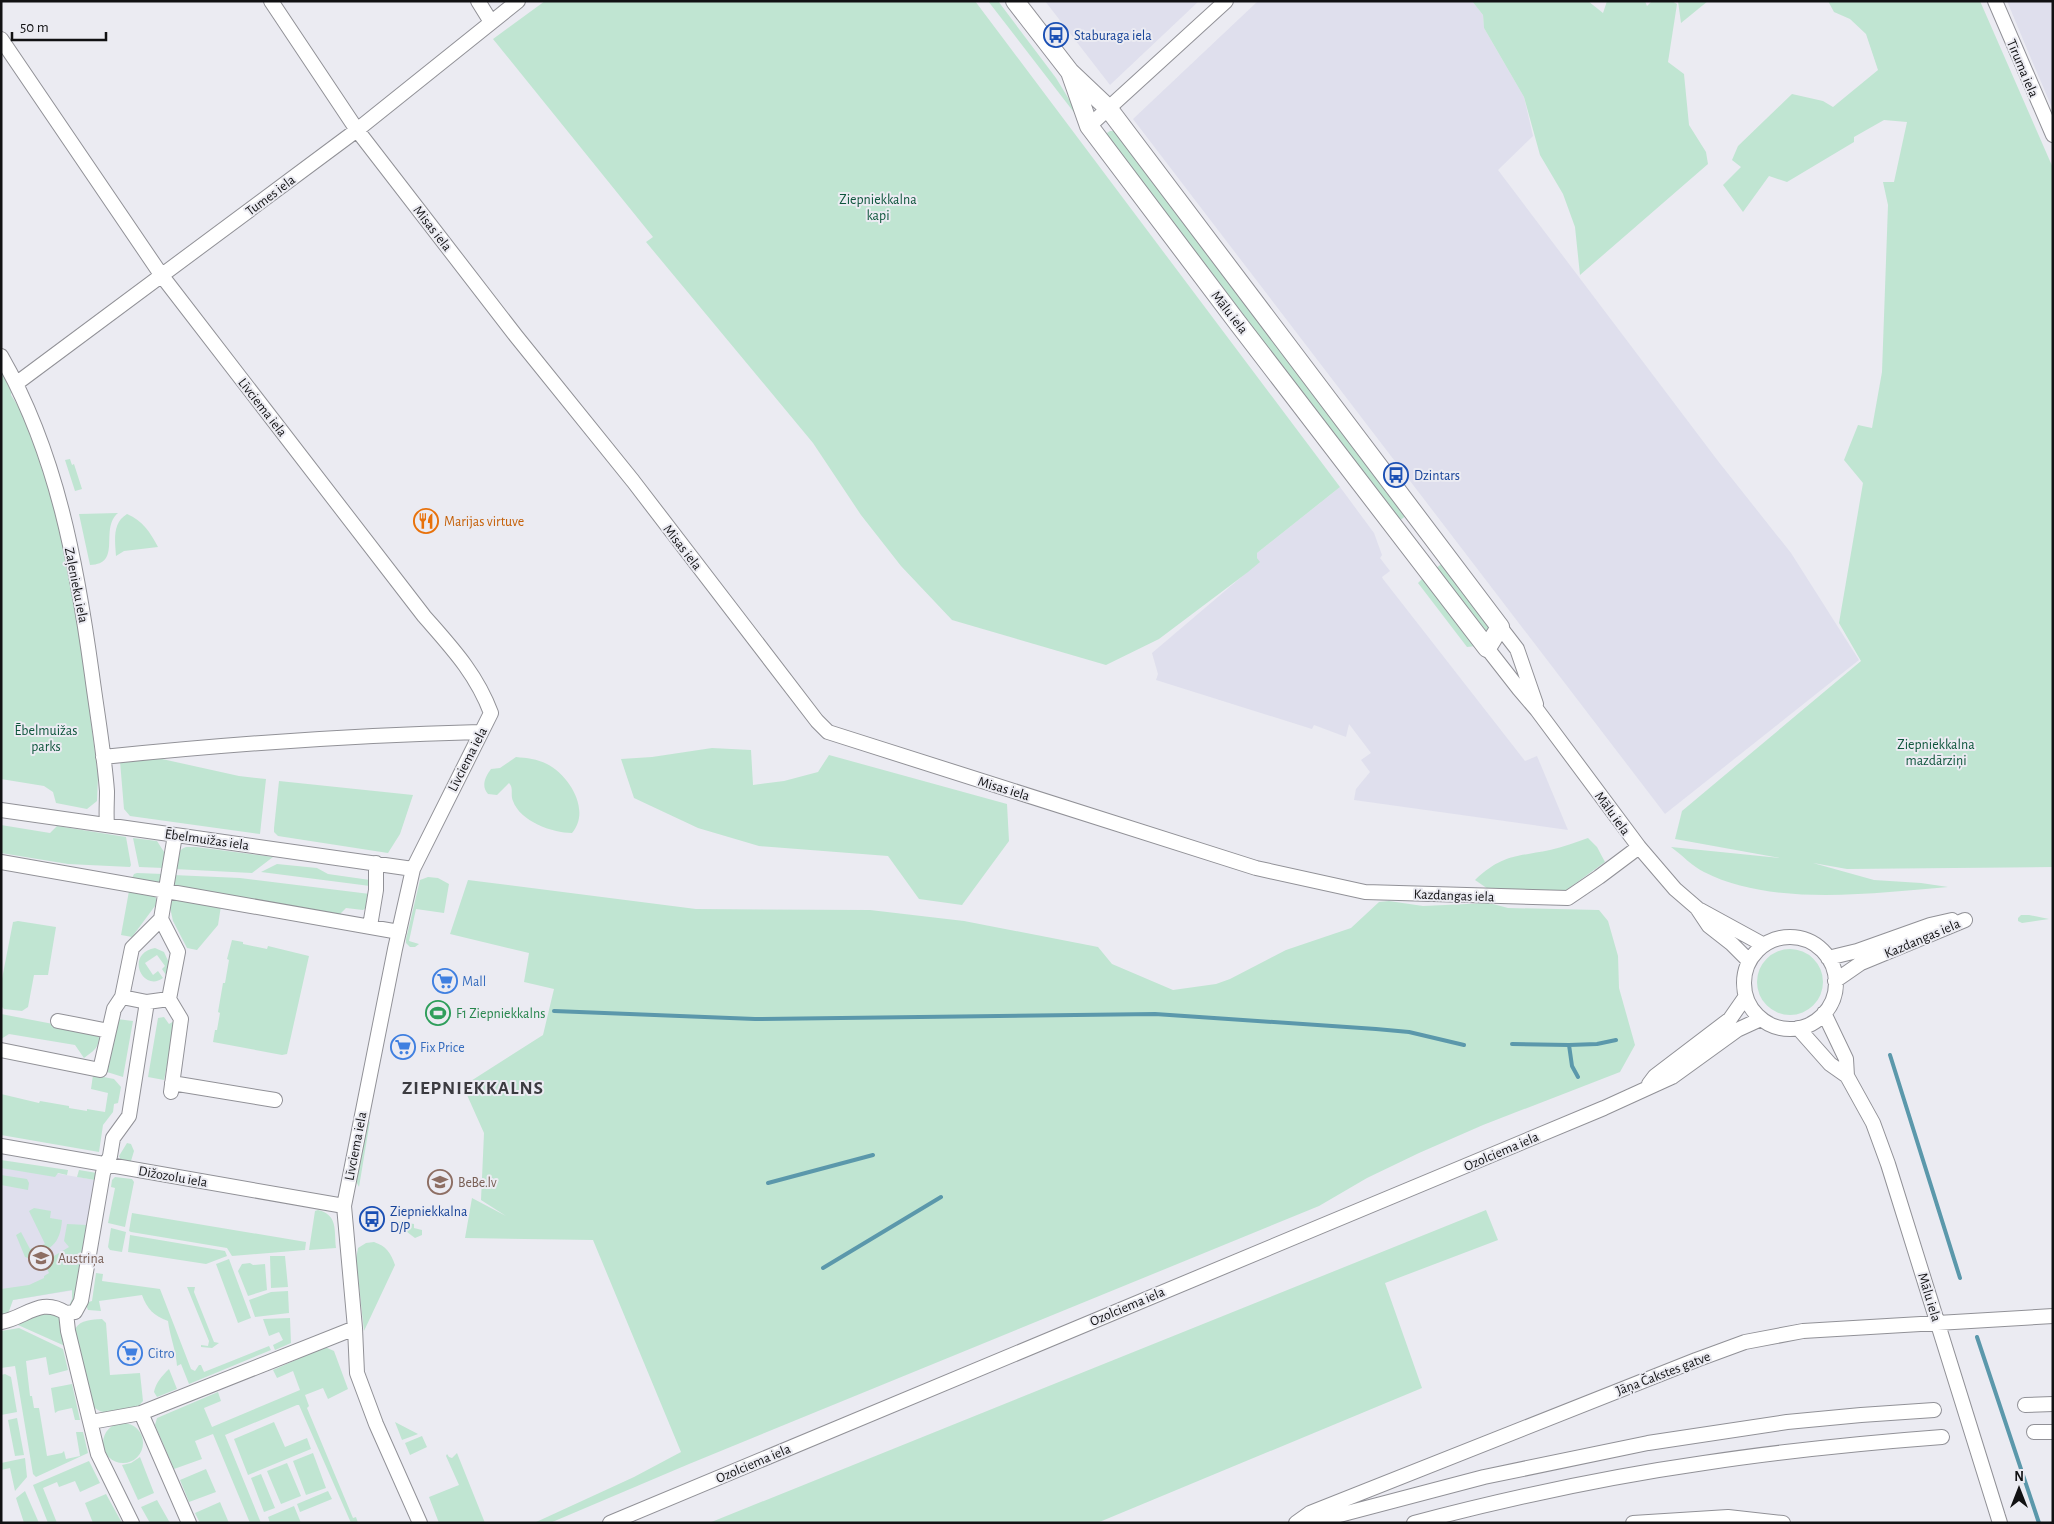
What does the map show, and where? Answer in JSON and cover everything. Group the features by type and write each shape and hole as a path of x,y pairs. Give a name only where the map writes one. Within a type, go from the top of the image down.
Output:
{"street":[{"name":"Misas iela","path":"271,1 357,130 516,336 633,481 817,721 828,732 1256,868"},
{"path":"478,1 491,22"},
{"name":"Tumes iela","path":"17,383 152,280 162,276 357,130 518,1"},
{"name":"Mālu iela","path":"1015,1 1070,72 1108,108 1517,649 1538,710"},
{"path":"1089,126 1226,1"},
{"name":"Tīruma iela","path":"1995,1 2053,135"},
{"name":"Līvciema iela","path":"1,39 162,276 424,616 466,666 483,692 491,713 413,869 398,932 344,1206 357,1373 376,1424 420,1523"},
{"name":"Mālu iela","path":"1070,72 1089,126 1487,648 1538,710 1638,846 1675,889 1697,908 1764,945"},
{"name":"Zaļenieku iela","path":"1,356 17,383 46,456 69,541 82,600 103,757 107,793 107,825"},
{"path":"1406,542 1425,527"},
{"path":"1487,648 1500,627"},
{"path":"103,757 203,746 363,736 480,732"},
{"name":"Ēbelmuižas iela","path":"1,810 413,869"},
{"path":"174,835 161,918 178,952 169,999 181,1018 171,1087 275,1100"},
{"name":"Kazdangas iela","path":"1256,868 1365,892 1568,898 1599,877 1638,846"},
{"path":"1,862 398,932"},
{"path":"370,926 376,890 376,863"},
{"name":"Mālu iela","path":"1697,908 1709,926 1732,944 1749,961"},
{"path":"1,1050 100,1070 114,1008 122,997 132,948 161,918"},
{"name":"Kazdangas iela","path":"1828,958 1857,951 1947,920 1966,920 1861,963 1836,981"},
{"path":"1799,938 1818,947 1828,958 1836,981 1834,993 1824,1013 1812,1023 1798,1028 1778,1027 1761,1018 1752,1008 1746,996 1744,978 1749,961 1764,945 1777,939 1799,938"},
{"name":"Ozolciema iela","path":"1644,1090 1655,1076 1730,1019 1746,996"},
{"path":"122,997 147,1002 169,999"},
{"path":"1,1322 13,1319 32,1309 48,1307 58,1308 66,1313 75,1312 81,1301 106,1164 110,1156 113,1138 129,1116 147,1002"},
{"name":"Mālu iela","path":"1824,1013 1846,1059 1847,1076 1873,1123 1888,1164 2000,1523"},
{"name":"Ozolciema iela","path":"610,1523 1604,1108 1672,1077 1737,1030 1761,1018"},
{"path":"58,1021 109,1031"},
{"name":"Mālu iela","path":"1798,1028 1830,1064 1847,1076"},
{"name":"Dižozolu iela","path":"1,1146 344,1206"},
{"path":"66,1313 68,1331 98,1454 132,1523"},
{"name":"Jāņa Čakstes gatve","path":"1296,1523 1310,1513 1745,1342 1803,1331 2053,1316"},
{"path":"90,1422 141,1413 355,1328"},
{"path":"2025,1405 2053,1404"},
{"path":"1308,1523 1484,1478 1648,1443 1787,1422 1934,1410"},
{"path":"141,1413 189,1523"},
{"path":"2034,1432 2053,1432"},
{"path":"1414,1523 1530,1495 1704,1462 1850,1444 1942,1437"},
{"path":"1633,1523 1728,1517 1783,1523"}],"shaded area":[{"path":"1045,1 1199,1 1110,85"},
{"name":"Dzintars","path":"1258,1 1472,1 1483,15 1484,28 1524,97 1533,136 1498,170 1718,461 1791,553 1859,660 1665,814 1133,119"},
{"path":"2007,1 2053,1 2053,110 2027,49"},
{"path":"1340,487 1374,533 1382,555 1380,558 1390,571 1382,577 1383,579 1525,761 1537,756 1568,830 1354,800 1356,789 1370,772 1361,760 1371,753 1349,724 1346,737 1314,725 1312,729 1156,680 1158,674 1152,653 1259,562 1257,553"},
{"name":"Austriņa","path":"1,1164 95,1180 75,1290 1,1302"}],"green space":[{"name":"Ziepniekkalna kapi","path":"545,1 975,1 1340,487 1257,553 1257,558 1260,562 1248,572 1159,639 1106,665 952,620 901,566 861,515 813,443 646,242 653,237 493,39"},
{"path":"988,1 998,1 1056,78 1078,114 1076,115"},
{"path":"1472,1 1588,1 1603,13 1607,1 1645,1 1647,6 1652,1 1672,1 1677,4 1668,62 1684,74 1689,125 1706,152 1708,164 1580,275 1575,227 1563,194 1540,155 1524,97 1484,28 1483,15"},
{"path":"1678,1 1708,1 1681,23"},
{"name":"Ziepniekkalna mazdārziņi","path":"1828,1 1980,1 2053,168 2053,867 1847,869 1813,863 1874,880 1948,887 1857,894 1792,894 1761,890 1731,883 1700,870 1671,847 1780,858 1675,839 1682,811 1861,661 1839,623 1863,483 1844,460 1858,425 1872,428 1882,372 1888,205 1883,182 1894,182 1907,122 1884,120 1854,137 1854,142 1787,182 1769,176 1743,212 1723,185 1741,167 1732,160 1738,146 1792,94 1823,101 1833,107 1878,70 1866,34 1850,19 1834,12"},
{"path":"1115,131 1407,515 1399,521 1107,138 1107,133"},
{"name":"Ēbelmuižas parks","path":"1,367 12,389 11,395 27,420 47,479 76,605 98,776 97,801 87,809 56,803 53,792 44,786 1,779"},
{"path":"70,459 72,465 74,464 82,489 75,491 65,460"},
{"path":"118,513 110,528 106,559 100,563 90,565 79,514"},
{"path":"127,514 146,528 158,547 124,551 116,556 115,533 119,522"},
{"path":"1444,562 1491,629 1485,634 1435,569"},
{"path":"1424,577 1476,646 1467,647 1418,583"},
{"path":"712,748 751,750 753,785 784,781 818,772 829,755 1007,804 1009,841 962,905 919,899 888,856 759,846 698,828 634,798 621,759 652,757"},
{"path":"153,757 239,776 266,779 260,834 130,816 124,809 120,761"},
{"path":"516,757 528,758 547,764 570,785 579,805 577,824 572,833 555,831 529,820 513,801 509,783 497,795 488,794 485,788 485,781 491,769 500,768"},
{"path":"279,781 413,795 400,834 388,853 278,836 274,832 274,828"},
{"path":"1,825 50,833 57,826 126,837 131,865 130,867 68,864 1,853"},
{"path":"133,838 157,841 166,855 164,868 139,867"},
{"path":"1588,838 1597,847 1605,862 1565,891 1491,891 1475,880 1494,865 1510,858 1555,849"},
{"path":"186,847 273,857 252,873 174,869 178,853"},
{"path":"277,864 317,868 328,874 370,880 370,886 261,872"},
{"path":"134,874 163,874 160,883 156,884 131,880"},
{"path":"173,875 240,878 370,894 369,906 363,910 346,908 339,915 173,886"},
{"path":"428,877 438,878 449,884 444,913 416,909 409,941 419,944 415,947 410,947 406,943 406,939 420,880"},
{"path":"468,880 696,909 870,910 964,921 1098,947 1112,964 1173,990 1216,984 1230,979 1286,950 1351,928 1379,902 1389,901 1423,906 1489,903 1508,908 1599,910 1608,921 1618,956 1619,988 1635,1045 1620,1072 1483,1125 1419,1153 1367,1178 1319,1206 689,1464 550,1523 534,1523 634,1477 681,1452 593,1240 465,1238 472,1198 506,1216 481,1200 484,1133 463,1086 543,1035 554,989 524,982 529,953 450,934"},
{"path":"129,891 154,895 157,900 155,906 132,937 121,935"},
{"path":"172,899 221,906 218,925 197,950 187,948 173,921 169,903"},
{"path":"2021,915 2049,919 2022,923 2018,921"},
{"path":"18,921 56,927 48,975 34,975 28,1007 22,1011 4,1009 1,1006 1,984 13,922"},
{"path":"232,940 267,949 268,946 309,956 287,1054 282,1055 213,1042 215,1030 217,1030 220,1013 218,1012"},
{"path":"155,948 164,952 169,963 166,975 162,969 165,966 157,955 145,963 153,975 158,971 163,978 156,981 144,977 140,971 139,964 140,957"},
{"path":"1790,949 1803,952 1813,959 1820,969 1823,982 1820,995 1813,1005 1803,1012 1790,1015 1777,1012 1767,1005 1760,995 1757,982 1760,969 1767,959 1777,952"},
{"path":"1,1014 100,1033 97,1046 84,1058 75,1045 9,1034 1,1039"},
{"path":"164,1017 169,1024 176,1020 164,1080 148,1077 158,1018"},
{"path":"117,1019 133,1021 123,1077 107,1072"},
{"path":"93,1075 114,1079 121,1087 118,1103 114,1104 113,1112 103,1125 99,1152 1,1135 1,1094 39,1103 40,1101 69,1106 69,1108 105,1112 108,1093 91,1089"},
{"path":"370,1121 359,1187 356,1181 366,1125"},
{"path":"127,1143 131,1144 134,1151 131,1161 122,1162 119,1156"},
{"path":"1,1160 68,1170 67,1175 58,1173 55,1177 1,1168"},
{"path":"79,1170 97,1173 75,1301 69,1306 72,1299 72,1290 13,1300 8,1314 1,1315 1,1289 29,1285 44,1278 49,1273 44,1262 69,1247 64,1241 67,1224 87,1225 95,1180 77,1177"},
{"path":"1,1175 27,1179 29,1183 28,1190 1,1185"},
{"path":"115,1177 132,1179 134,1182 125,1227 108,1223 115,1188 111,1187 112,1180"},
{"path":"34,1208 51,1211 50,1218 62,1220 59,1235 53,1245 43,1252 28,1258 25,1257 16,1235 21,1232 30,1249 45,1244 29,1211"},
{"path":"318,1210 329,1215 332,1219 335,1229 336,1248 309,1250 315,1211"},
{"path":"1486,1210 1498,1240 1385,1283 1422,1388 1097,1523 709,1523"},
{"path":"132,1213 306,1242 305,1250 232,1256 227,1248 131,1232 129,1231"},
{"path":"389,1220 414,1224 414,1228 422,1230 422,1235 415,1238"},
{"path":"111,1228 126,1232 122,1252 110,1250 108,1247"},
{"path":"130,1235 225,1251 227,1256 206,1264 128,1252"},
{"path":"374,1242 388,1250 395,1265 364,1331 356,1259 358,1248 366,1243"},
{"path":"270,1256 285,1256 288,1287 271,1288"},
{"path":"229,1259 251,1318 238,1323 216,1264"},
{"path":"250,1263 253,1265 265,1264 267,1290 248,1296 238,1271 242,1264"},
{"path":"96,1273 103,1274 102,1281 160,1289 191,1369 195,1371 199,1365 201,1365 204,1372 269,1346 271,1350 189,1384 181,1364 177,1366 168,1321 152,1311 142,1295 99,1301 101,1311 88,1310 85,1303 92,1301"},
{"path":"187,1287 195,1287 194,1292 214,1342 219,1343 212,1348 201,1347 201,1345 208,1346 209,1341"},
{"path":"288,1291 289,1313 255,1317 249,1300 271,1292"},
{"path":"52,1312 59,1315 65,1346 18,1325 33,1314"},
{"path":"290,1318 291,1343 275,1350 273,1345 283,1340 279,1332 269,1336 263,1319"},
{"path":"102,1319 106,1323 110,1375 140,1373 143,1401 137,1408 107,1413 96,1409 91,1404 75,1329 80,1323"},
{"path":"19,1328 63,1349 68,1370 49,1375 46,1357 26,1361 30,1396 32,1396 34,1408 39,1408 47,1456 64,1451 66,1459 80,1456 76,1432 83,1432 88,1453 36,1477 33,1474 15,1366 1,1368 1,1331"},
{"path":"325,1347 334,1351 348,1389 328,1399 323,1388 305,1395 309,1406 307,1408 353,1518 356,1517 358,1523 351,1523 299,1405 225,1435 261,1523 250,1523 213,1434 195,1441 202,1459 174,1469 155,1425 157,1418 218,1392 221,1401 204,1408 212,1427 300,1390 293,1371 277,1378 273,1370"},
{"path":"169,1369 177,1389 157,1397 154,1392 156,1385"},
{"path":"5,1374 11,1377 17,1412 1,1415 1,1375"},
{"path":"72,1384 80,1420 75,1420 72,1408 55,1413 51,1388"},
{"path":"17,1418 24,1455 15,1456 8,1420"},
{"path":"274,1422 285,1447 307,1438 311,1449 248,1475 234,1439"},
{"path":"395,1422 418,1434 402,1440"},
{"path":"123,1423 137,1429 143,1443 137,1457 123,1463 109,1457 103,1443 109,1429"},
{"path":"422,1436 427,1447 410,1455 405,1443"},
{"path":"313,1453 326,1488 306,1495 293,1461"},
{"path":"457,1453 485,1523 439,1523 429,1497 459,1485 446,1456 447,1454 452,1458"},
{"path":"140,1457 154,1493 138,1500 122,1465 131,1463"},
{"path":"25,1458 27,1477 15,1491 10,1468 1,1470 1,1463"},
{"path":"89,1461 100,1483 80,1492 75,1481 59,1487 57,1482 43,1488 57,1523 48,1523 33,1485"},
{"path":"287,1463 301,1496 281,1504 267,1471"},
{"path":"206,1469 216,1492 189,1502 180,1480"},
{"path":"261,1474 275,1508 264,1512 251,1478"},
{"path":"25,1491 39,1523 24,1523 16,1498"},
{"path":"328,1491 332,1499 300,1512 297,1504"},
{"path":"106,1494 122,1523 93,1523 85,1503"},
{"path":"157,1500 170,1523 150,1523 141,1507"},
{"path":"220,1502 229,1523 200,1523 195,1513"},
{"path":"294,1506 301,1523 270,1523 268,1517"}],"waterway":[{"path":"554,1011 755,1019 1155,1014 1409,1032 1464,1045"},
{"path":"1569,1045 1597,1044 1616,1040"},
{"path":"1512,1044 1569,1045 1572,1066 1578,1077"},
{"path":"1890,1055 1960,1278"},
{"path":"768,1183 873,1155"},
{"path":"823,1268 941,1197"},
{"path":"1977,1337 2039,1523"}],"place":[{"name":"Staburaga iela","path":"1056,35"},
{"name":"Dzintars","path":"1396,475"},
{"name":"Marijas virtuve","path":"426,521"},
{"name":"Mall","path":"445,981"},
{"name":"F1 Ziepniekkalns","path":"438,1013"},
{"name":"Fix Price","path":"403,1047"},
{"name":"BeBe.lv","path":"440,1182"},
{"name":"Ziepniekkalna D/P","path":"372,1219"},
{"name":"Austriņa","path":"41,1258"},
{"name":"Citro","path":"130,1353"}],"district":[{"name":"ZIEPNIEKKALNS","path":"473,1087"}]}
